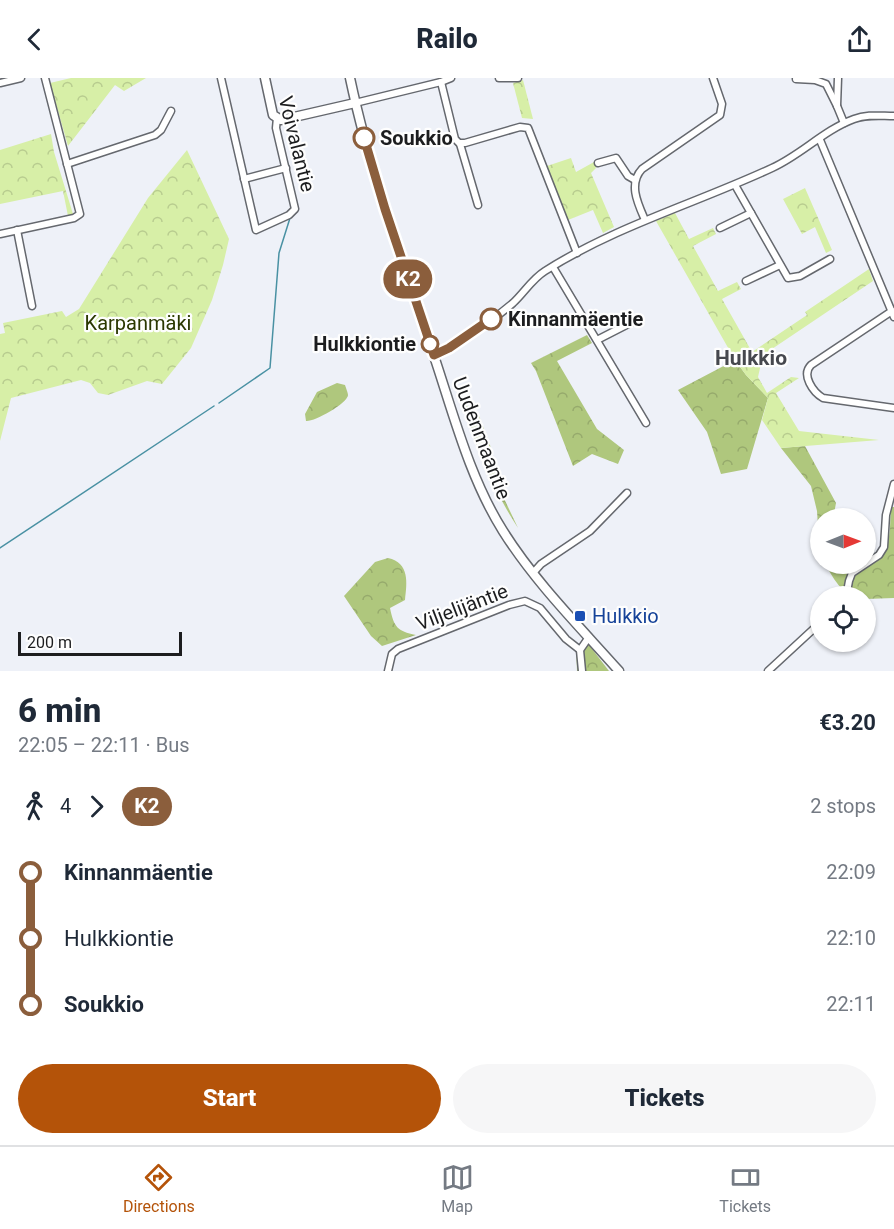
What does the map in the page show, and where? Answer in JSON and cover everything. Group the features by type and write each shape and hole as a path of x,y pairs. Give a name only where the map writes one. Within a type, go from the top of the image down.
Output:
{"main road":[{"name":"Voivalantie","path":"264,78 272,110 277,118"},
{"name":"Uudenmaantie","path":"350,78 379,191 465,449 486,501 503,531 533,573 619,671"},
{"path":"277,118 284,120 355,103"}],"street":[{"path":"0,83 21,78"},
{"path":"0,234 79,216 80,207 45,78"},
{"path":"221,78 244,179 286,168"},
{"path":"355,103 451,78"},
{"path":"499,78 518,78"},
{"path":"645,220 637,200 635,180 642,169 720,116 722,104 713,78"},
{"path":"837,106 838,78"},
{"path":"796,79 815,80 826,84 844,123"},
{"path":"441,82 455,139 460,144 478,205"},
{"path":"67,164 155,135 161,130 171,111"},
{"path":"434,355 449,348 503,310 543,273 577,253 645,220 735,185 776,166 844,123 863,116 894,116"},
{"name":"Voivalantie","path":"244,179 256,230 294,211 294,201 276,128 277,118"},
{"path":"460,144 520,127 528,128 577,253"},
{"path":"820,140 893,314 811,365 806,375 816,394 823,398 894,408"},
{"path":"598,163 616,158 628,176 635,180"},
{"path":"735,185 786,275 792,279 830,259"},
{"path":"720,228 751,213"},
{"path":"17,230 32,306"},
{"path":"746,281 780,265"},
{"path":"553,267 646,423"},
{"path":"597,340 638,320"},
{"path":"848,586 852,573 879,555 884,547 886,514 894,484"},
{"path":"533,573 542,564 590,531 627,493"},
{"name":"Viljelijäntie","path":"388,671 392,654 398,650 509,605 525,601 540,608 566,639 580,650"},
{"path":"768,671 810,632"},
{"path":"582,671 580,650 589,637"}],"green space":[{"path":"71,78 146,78 124,91 115,85 68,146 50,83"},
{"path":"523,80 533,119 522,118 513,83"},
{"path":"51,134 54,152 73,214 68,216 63,191 0,204 0,150"},
{"name":"Karpanmäki","path":"187,150 229,239 212,300 191,348 162,384 147,381 108,395 98,393 90,383 81,380 11,398 0,441 0,334 5,333 3,323 62,311 66,317 79,309 148,198"},
{"path":"571,158 576,172 594,162 596,168 591,173 614,227 603,233 593,210 568,220 547,166"},
{"path":"805,188 832,250 826,253 815,227 802,234 783,199"},
{"path":"675,213 689,239 713,228 716,234 693,246 718,291 737,282 741,289 722,299 752,352 807,315 805,312 869,269 873,281 763,355 758,377 767,393 791,377 799,378 776,393 799,431 879,440 781,448 762,420 768,398 735,360 656,221"},
{"path":"587,335 592,343 557,361 597,429 624,450 618,464 592,454 573,466 531,363"},
{"path":"735,360 768,398 747,469 721,474 707,432 678,390"},
{"path":"337,383 345,385 348,395 346,399 330,412 306,421 305,414 317,392"},
{"path":"463,403 478,413 490,445 499,488 518,528 486,467"},
{"path":"805,446 836,503 835,508 816,508 811,486 781,448"},
{"path":"891,507 894,507 894,598 876,599 876,586 840,586 831,574 876,574 876,559 884,553 890,531"},
{"path":"388,558 400,564 406,574 405,600 390,608 393,620 400,630 416,635 382,646 371,636 344,596 375,562"},
{"path":"586,641 609,671 577,671 576,646 580,650"}],"waterway":[{"path":"219,403 270,368 279,253 290,218"},
{"path":"0,548 214,406"}],"bus line":[{"name":"K2","path":"364,138 385,209 434,355 449,348 491,319"}],"place":[{"name":"Soukkio","path":"364,138"},
{"name":"Kinnanmäentie","path":"491,319"},
{"name":"Hulkkiontie","path":"430,344"},
{"name":"Hulkkio","path":"580,616"}],"district":[{"name":"Hulkkio","path":"751,358"}]}
